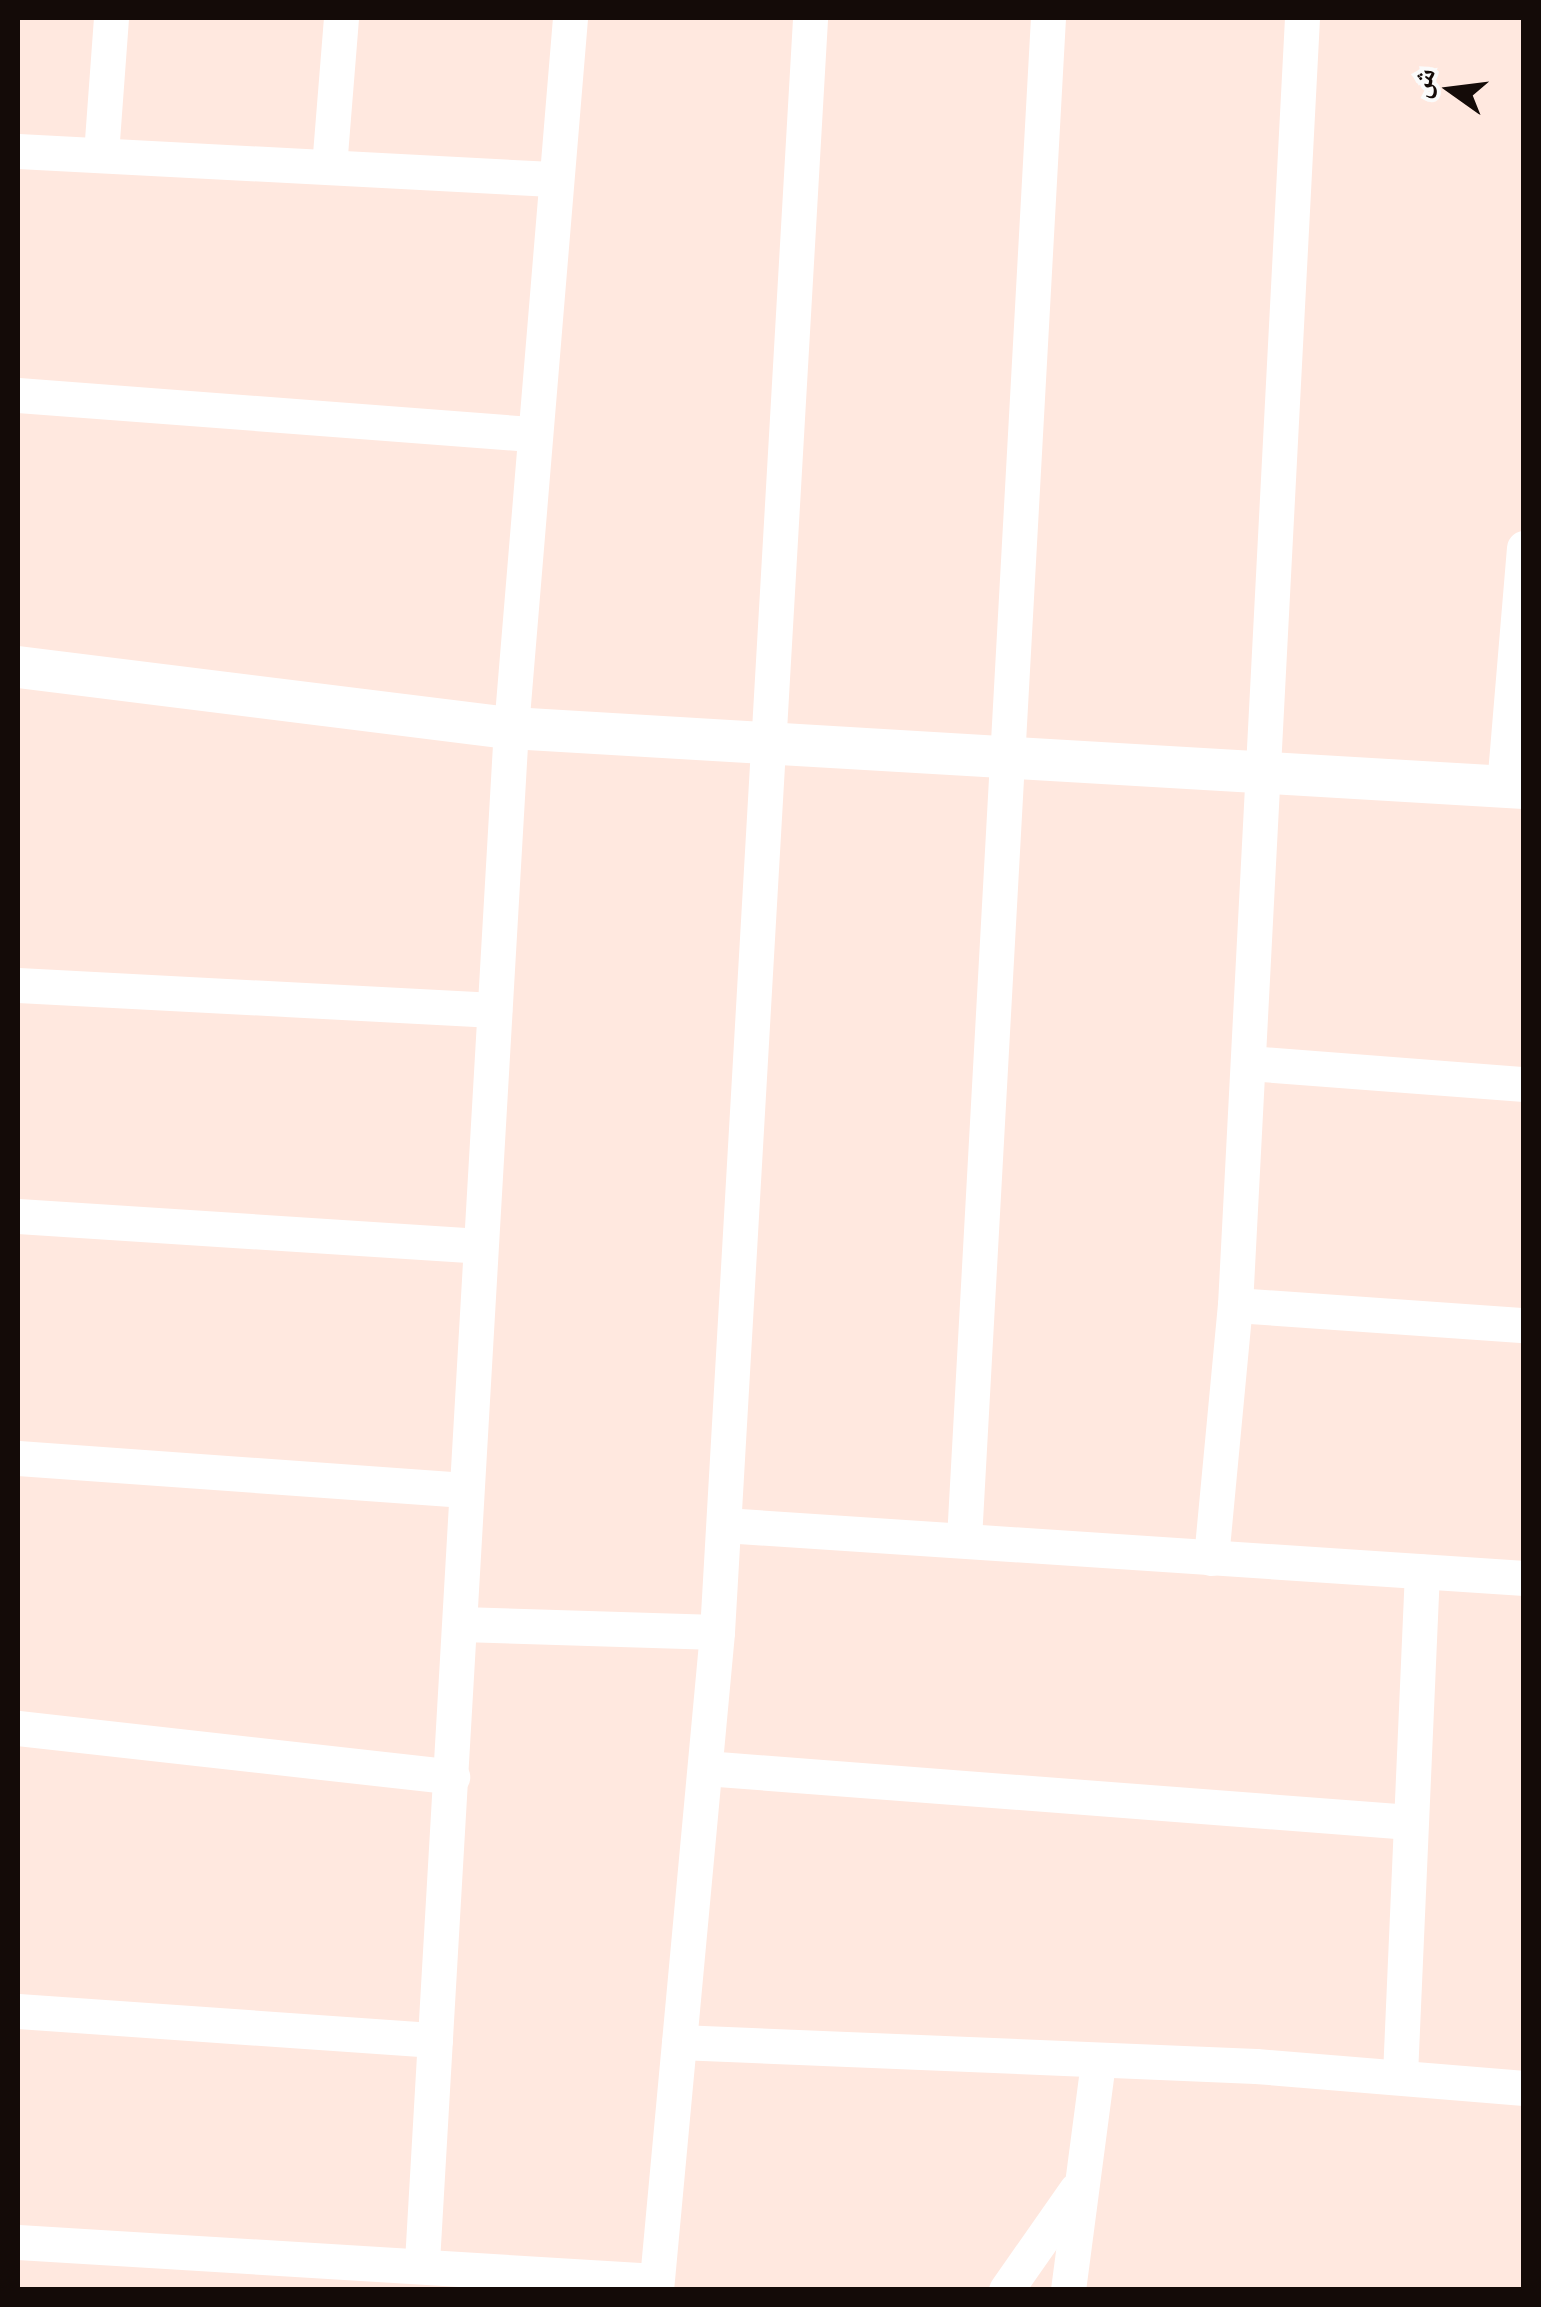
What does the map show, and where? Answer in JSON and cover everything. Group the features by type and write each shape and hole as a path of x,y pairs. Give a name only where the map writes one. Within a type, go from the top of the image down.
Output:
{"street":[{"path":"101,154 111,18"},
{"path":"328,167 341,18"},
{"path":"422,2262 511,728 552,180 570,18"},
{"path":"18,2242 422,2262 656,2285 724,1525 765,747 810,18"},
{"path":"964,1539 1010,758 1010,631 1048,18"},
{"path":"1211,1558 1236,1304 1302,18"},
{"path":"18,150 552,180"},
{"path":"18,395 531,434"},
{"path":"18,667 511,728 765,747 1514,787 1524,548"},
{"path":"18,985 494,1010"},
{"path":"1249,1062 1524,1084"},
{"path":"18,1216 480,1246"},
{"path":"1236,1304 1524,1325"},
{"path":"18,1458 464,1490"},
{"path":"724,1525 1524,1578"},
{"path":"1400,2075 1422,1571"},
{"path":"462,1624 716,1632"},
{"path":"18,1728 452,1777"},
{"path":"705,1768 1410,1822"},
{"path":"18,2011 435,2040"},
{"path":"679,2042 1400,2075 1524,2088"},
{"path":"1068,2290 1098,2063"},
{"path":"1006,2290 1079,2186"}]}
